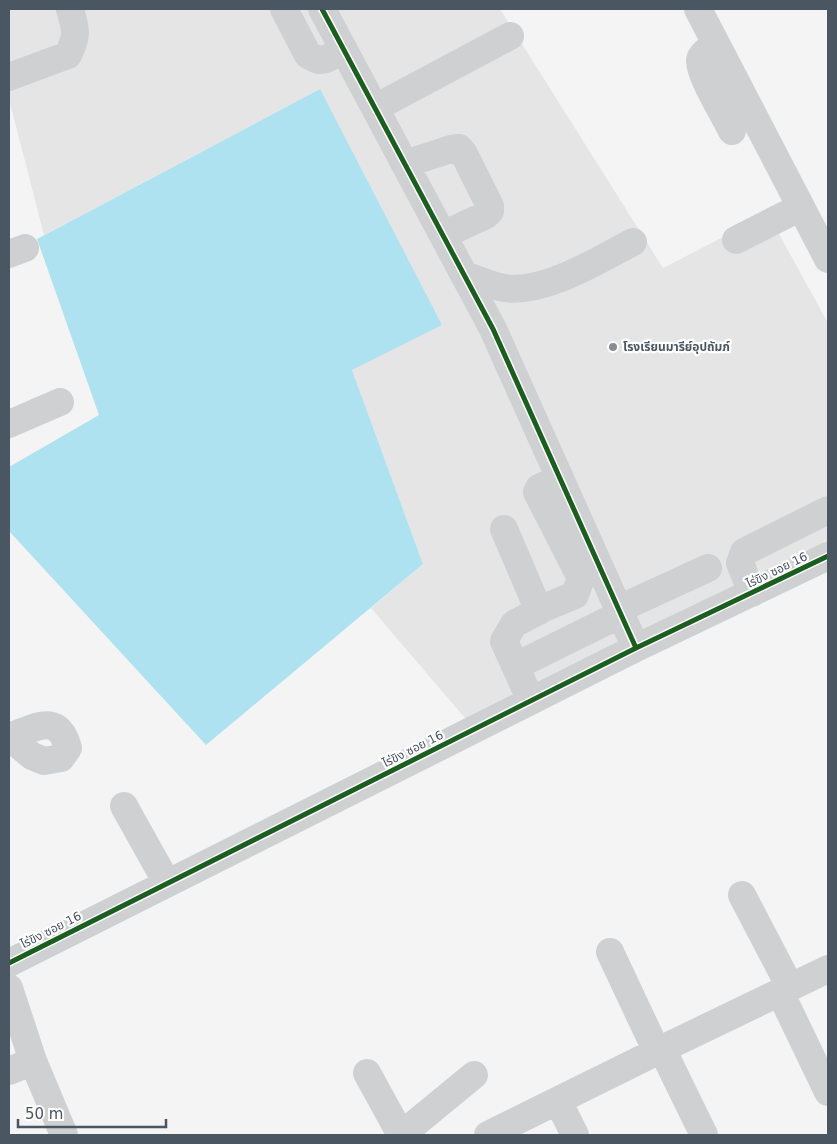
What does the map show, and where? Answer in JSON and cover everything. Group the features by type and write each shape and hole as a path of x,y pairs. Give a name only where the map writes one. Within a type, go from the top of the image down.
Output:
{"street":[{"path":"9,77 68,55 76,40 75,26 70,9"},
{"path":"284,9 308,55 318,60 326,59 344,50"},
{"path":"322,9 493,329 636,648"},
{"path":"698,9 828,259"},
{"path":"375,108 510,36"},
{"path":"716,44 702,55 700,60 702,72 732,131"},
{"path":"405,164 451,149 459,148 464,154 490,206 490,211 486,215 443,235"},
{"path":"736,240 801,207"},
{"path":"464,275 503,288 520,289 558,279 633,242"},
{"path":"9,424 60,402"},
{"path":"532,701 504,641 514,624 575,595 581,578 537,492 539,488 560,478"},
{"path":"752,592 740,563 744,552 828,510"},
{"path":"504,529 538,611"},
{"name":"ไร่ขิง ซอย 16","path":"9,963 636,648 828,556"},
{"path":"516,666 708,568"},
{"path":"124,806 167,883"},
{"path":"742,895 828,1092"},
{"path":"610,952 704,1135"},
{"path":"488,1135 828,969"},
{"path":"9,988 21,1066 64,1135"},
{"path":"367,1073 401,1135 474,1075"},
{"path":"558,1101 575,1135"}],"shaded area":[{"name":"โรงเรียนมารีย์อุปถัมภ์","path":"9,9 500,9 663,268 768,214 828,323 828,547 470,724 371,608 423,564 352,370 320,89 44,235 9,99"}],"water":[{"path":"320,89 442,325 352,370 423,564 206,745 9,531 9,467 99,415 37,239"}],"cycle path":[{"path":"322,9 493,329 636,648"},
{"path":"9,963 636,648 828,556"}],"place":[{"name":"โรงเรียนมารีย์อุปถัมภ์","path":"613,347"}]}
